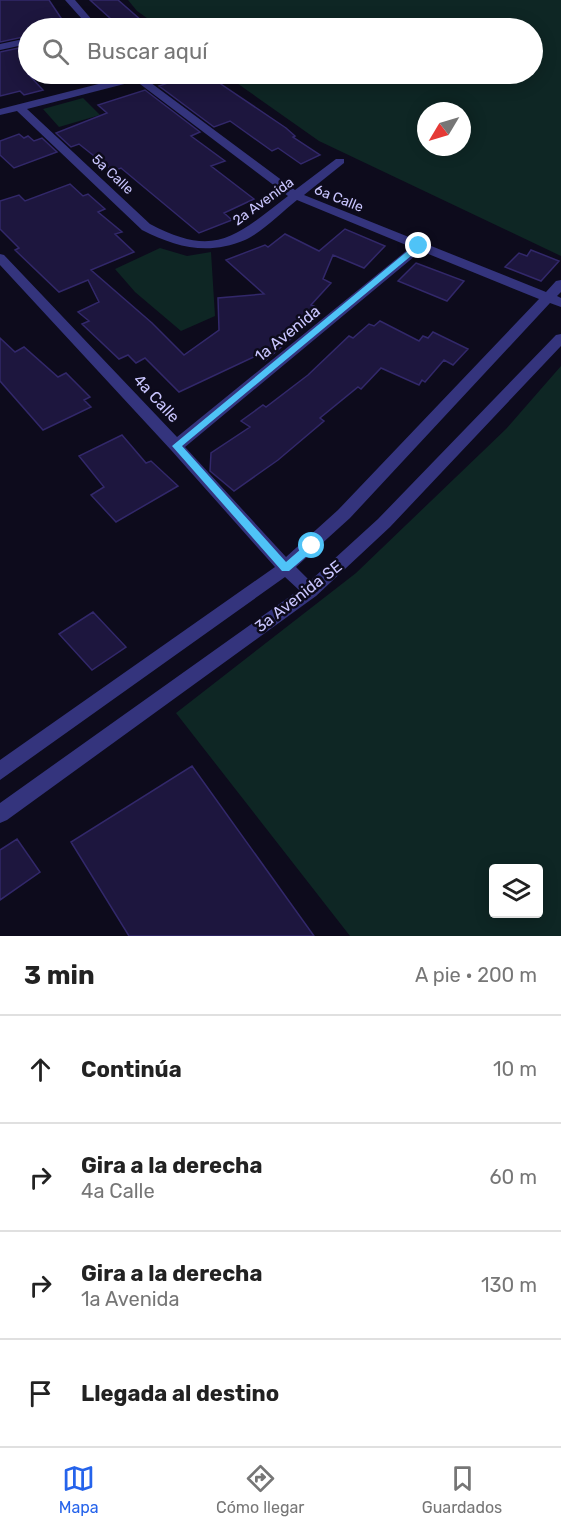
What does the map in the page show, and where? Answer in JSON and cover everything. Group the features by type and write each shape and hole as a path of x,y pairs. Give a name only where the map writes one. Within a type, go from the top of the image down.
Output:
{"street":[{"path":"70,0 86,18"},
{"path":"0,47 18,43"},
{"path":"0,112 106,84"},
{"name":"6a Calle","path":"146,84 296,196 555,300"},
{"name":"5a Calle","path":"20,108 146,227 171,240 195,245"},
{"name":"2a Avenida","path":"195,245 221,243 242,237 340,161"},
{"name":"1a Avenida","path":"176,446 419,246"},
{"name":"4a Calle","path":"0,258 176,446 285,568 310,591"},
{"path":"0,771 285,568 344,514 555,300 561,284"},
{"name":"3a Avenida SE","path":"0,814 310,591 384,523 561,338"}],"green space":[{"path":"128,0 561,0 561,256 319,141 238,84 543,84 543,18 147,18"},
{"path":"83,98 100,115 59,127 43,109"},
{"path":"160,248 187,256 211,252 215,316 181,331 135,292 115,269"},
{"path":"561,366 561,936 350,936 176,713 356,573 506,429"}],"building":[{"path":"0,0 49,0 61,18 18,18 18,38 0,42"},
{"path":"90,0 118,0 139,18 110,18"},
{"path":"18,48 18,84 37,84 43,90 24,95 20,91 0,96 0,52"},
{"path":"165,84 221,84 286,128 295,136 293,137 320,155 301,164 278,148 272,151 230,121 214,127 159,86"},
{"path":"145,90 200,132 191,136 225,161 211,166 254,199 224,213 232,220 199,233 121,168 113,171 79,144 71,147 56,133 107,113 98,105"},
{"path":"19,134 24,138 28,136 34,141 42,138 57,152 14,168 0,155 0,141"},
{"path":"70,184 83,196 88,194 105,209 98,212 122,232 115,234 134,252 91,270 152,323 184,355 219,330 218,298 264,294 226,260 265,245 268,247 285,234 319,251 345,229 385,246 364,268 333,255 323,279 331,283 294,327 301,330 265,361 258,355 179,392 145,358 136,363 128,355 119,359 82,324 89,321 78,312 99,302 88,280 59,292 15,250 19,248 0,229 0,201 19,195 25,201"},
{"path":"531,250 559,261 541,281 505,267 519,253 527,256"},
{"path":"416,263 464,281 447,301 398,281"},
{"path":"380,321 419,341 423,336 428,338 433,332 468,349 453,365 444,360 425,382 422,380 419,385 381,368 361,389 358,387 320,418 324,421 278,460 234,491 210,471 211,453 250,427 241,421 263,405 266,407 308,375 349,336 353,338 369,324 374,326"},
{"path":"0,338 15,352 24,347 58,377 66,373 90,397 84,400 91,407 43,430 0,381"},
{"path":"122,435 146,463 151,461 178,486 116,522 91,495 104,487 79,456"},
{"path":"93,612 126,647 92,670 59,634"},
{"path":"192,766 314,936 129,936 71,842"},
{"path":"17,839 40,872 0,900 0,850"}],"route":[{"path":"312,546 285,568 176,446 419,246"}]}
